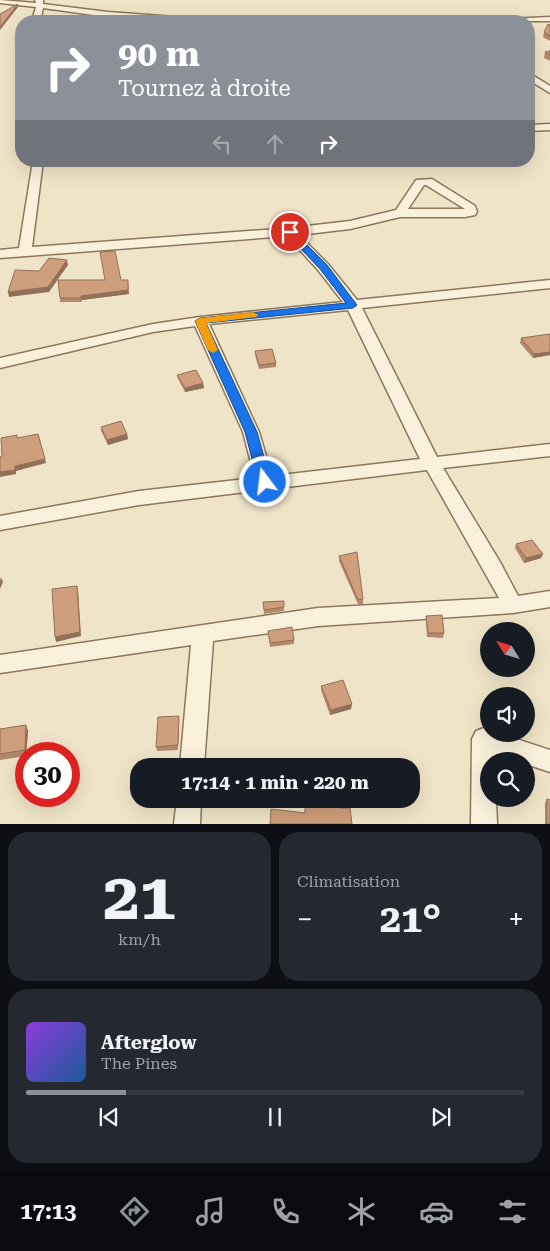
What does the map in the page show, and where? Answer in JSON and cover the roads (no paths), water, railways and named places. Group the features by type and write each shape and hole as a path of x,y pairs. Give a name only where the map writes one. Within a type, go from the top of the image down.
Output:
{"street":[{"path":"0,1 39,3 114,14"},
{"path":"535,20 550,19"},
{"path":"535,80 550,90"},
{"path":"535,128 550,127"},
{"path":"26,250 37,167"},
{"path":"0,254 26,250 290,232 350,225 400,214 465,213 471,212 471,208 428,181 423,180 400,214"},
{"path":"290,232 324,267 353,305 431,464 493,567 512,606"},
{"path":"0,363 153,328 200,321 550,284"},
{"path":"200,321 251,432 265,482"},
{"path":"0,523 139,498 265,482 401,469 550,450"},
{"path":"0,664 318,617 512,606 550,599"},
{"path":"193,758 203,634"},
{"path":"484,824 484,739 550,761"},
{"path":"187,824 189,808"}]}
